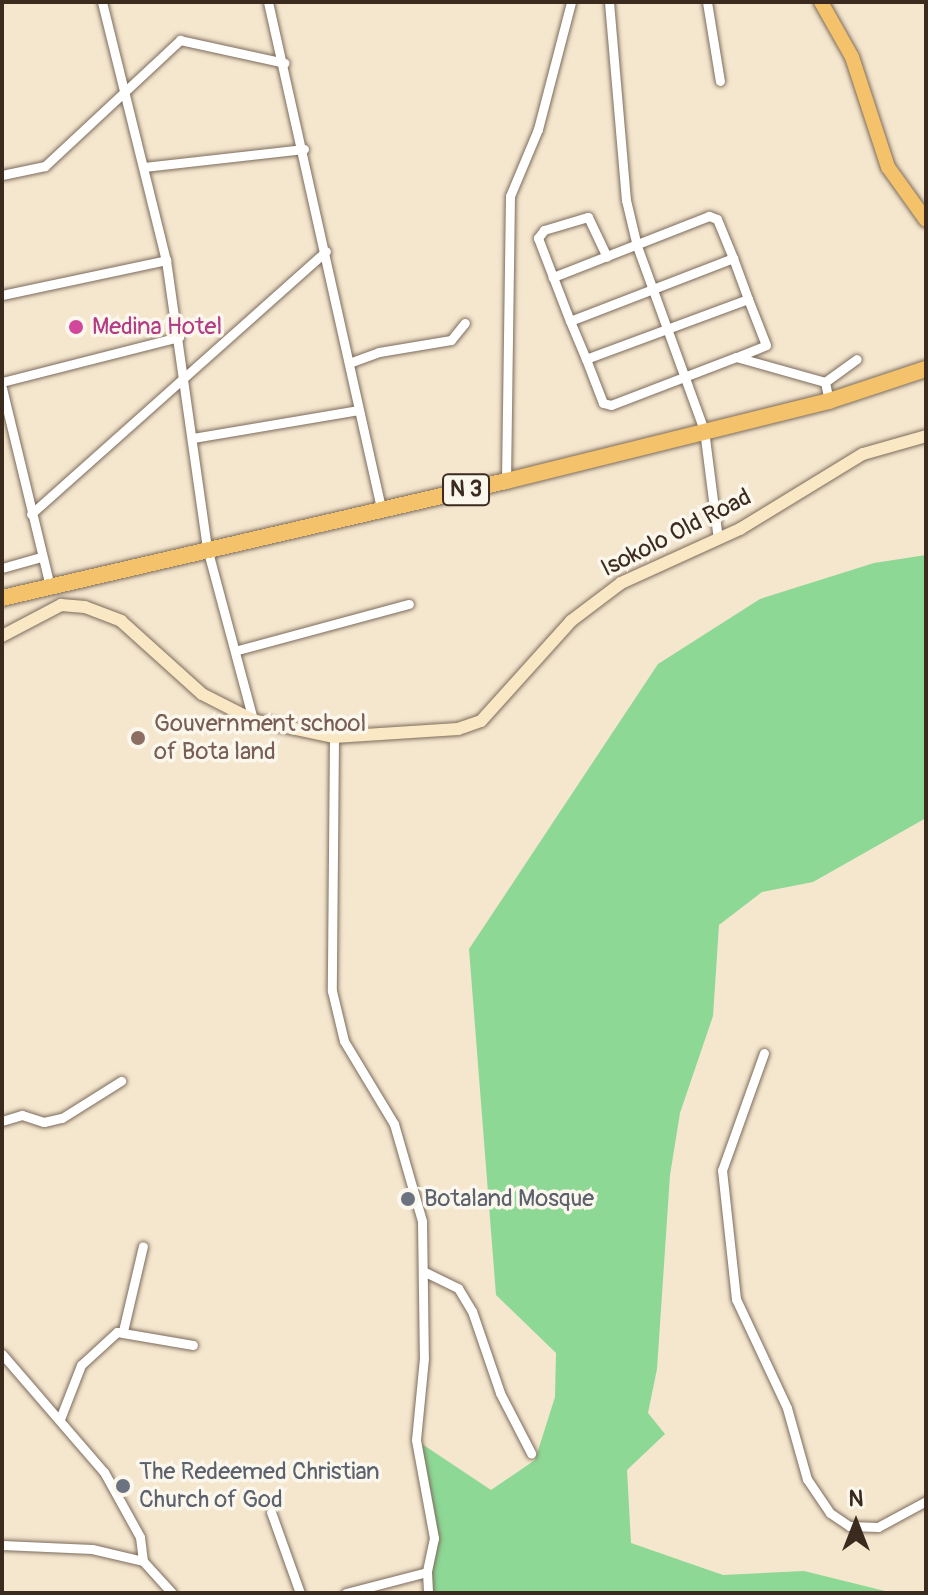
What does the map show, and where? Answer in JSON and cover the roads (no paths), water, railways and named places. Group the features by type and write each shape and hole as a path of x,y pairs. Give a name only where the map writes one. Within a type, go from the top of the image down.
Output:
{"highway":[{"name":"N 3","path":"2,598 506,481 829,401 926,369"}],"main road":[{"path":"821,2 852,57 888,167 926,220"}],"street":[{"path":"102,2 166,260 186,375 207,548 238,650 253,720"},
{"path":"268,2 285,63 381,508"},
{"path":"506,481 510,196 538,129 571,2"},
{"path":"609,2 626,200 637,246 687,375 704,430 718,539"},
{"path":"707,2 720,81"},
{"path":"2,175 45,166 125,95 180,40 285,63"},
{"path":"144,167 304,149"},
{"path":"553,277 637,246 713,216 733,258 766,345 611,405 603,403 570,321 553,277 538,238 544,230 588,217 607,257"},
{"path":"31,514 326,251"},
{"path":"570,321 733,258"},
{"path":"2,295 166,260"},
{"path":"586,359 748,299"},
{"path":"349,363 379,352 451,340 465,323"},
{"path":"2,382 179,337"},
{"path":"736,357 825,382"},
{"path":"825,382 857,359"},
{"path":"825,382 829,401"},
{"path":"2,388 7,436 41,557 61,605 2,636"},
{"path":"193,438 359,410"},
{"name":"Isokolo Old Road","path":"61,605 100,611 121,621 202,694 253,720 334,737 458,729 481,721 595,600 718,539 863,454 926,436"},
{"path":"2,568 41,557"},
{"path":"238,650 409,604"},
{"path":"334,737 332,991 344,1041 388,1112 403,1149 422,1221 425,1272 416,1440 434,1538 427,1572 428,1593"},
{"path":"764,1053 722,1170 736,1299 787,1408 807,1479 830,1513 849,1526 878,1527 926,1501"},
{"path":"2,1121 22,1115 44,1122 62,1118 121,1081"},
{"path":"60,1419 81,1365 123,1331 143,1246"},
{"path":"425,1272 458,1288 472,1311 500,1393 531,1453"},
{"path":"123,1331 193,1345"},
{"path":"2,1354 110,1481 140,1537 143,1561"},
{"path":"271,1512 300,1593"},
{"path":"2,1545 92,1549 143,1561 172,1593"},
{"path":"346,1593 427,1572"}],"place":[{"name":"Medina Hotel","path":"76,327"},
{"name":"Gouvernment school of Bota land","path":"138,738"},
{"name":"Botaland Mosque","path":"408,1199"},
{"name":"The Redeemed Christian Church of God","path":"123,1486"}]}
